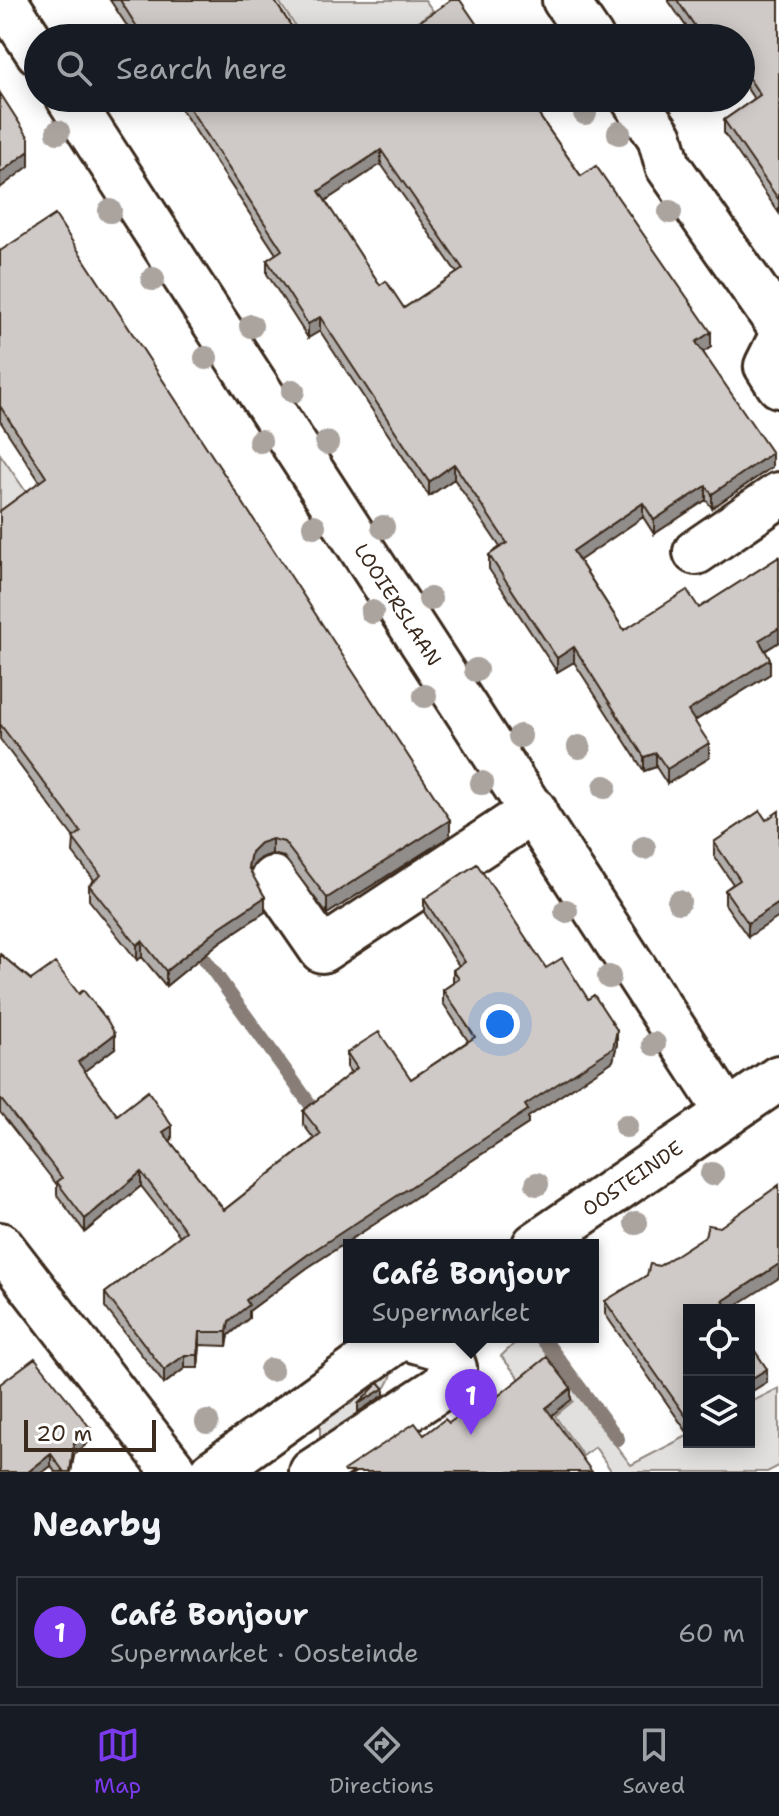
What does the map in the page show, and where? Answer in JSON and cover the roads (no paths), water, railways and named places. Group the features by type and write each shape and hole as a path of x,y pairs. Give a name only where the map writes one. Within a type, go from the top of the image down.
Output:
{"street":[{"path":"4,0 24,31"},
{"path":"565,0 581,24"},
{"name":"LOOIERSLAAN","path":"78,112 728,1113"},
{"path":"643,112 660,137 668,166 779,325"},
{"path":"779,342 767,366 779,385"},
{"path":"696,552 779,495"},
{"path":"273,879 322,950 534,810"},
{"name":"OOSTEINDE","path":"544,1239 779,1078"},
{"path":"0,1245 175,1472"},
{"path":"213,1472 394,1343"},
{"path":"284,1420 312,1472 442,1387 454,1368 447,1349 425,1343"}],"waterway":[{"path":"193,943 315,1111"},
{"path":"546,1343 618,1439"}],"place":[{"name":"Café Bonjour","path":"471,1435"}]}
